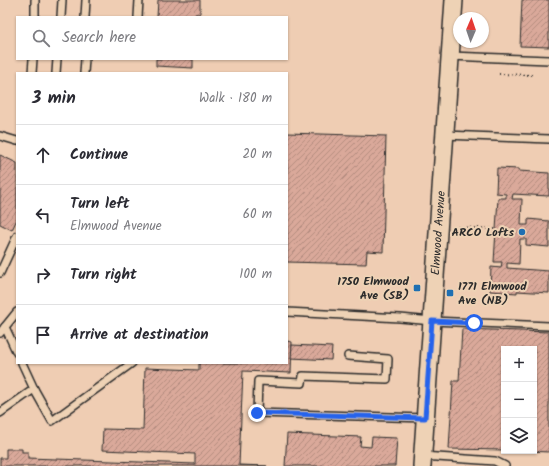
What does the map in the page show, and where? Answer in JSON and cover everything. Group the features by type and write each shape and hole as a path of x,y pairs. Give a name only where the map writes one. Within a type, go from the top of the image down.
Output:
{"street":[{"name":"Elmwood Avenue","path":"420,463 425,418 454,0"}],"lane":[{"path":"35,0 35,16"},
{"path":"61,16 62,0"},
{"path":"86,0 86,16"},
{"path":"138,16 139,0"},
{"path":"450,56 549,60"},
{"path":"32,72 33,60"},
{"path":"56,72 57,60"},
{"path":"84,72 85,60"},
{"path":"445,135 549,139"},
{"path":"0,136 16,141"},
{"path":"0,272 16,238"},
{"path":"288,312 432,321 549,326"},
{"path":"0,333 16,313"},
{"path":"5,326 16,351"},
{"path":"11,340 16,336"},
{"path":"348,356 388,359 387,379 303,376 302,383 258,381 257,413 425,418"},
{"path":"22,364 34,389 52,421 131,364"},
{"path":"0,413 34,389"},
{"path":"420,463 495,461 505,466"}],"path":[{"path":"499,74 532,75"},
{"path":"458,227 494,229"}],"building":[{"path":"158,0 200,0 200,14 195,14 195,16 157,16"},
{"path":"522,0 549,0 549,47 520,46"},
{"path":"156,60 193,60 193,68 156,66"},
{"path":"288,133 386,136 383,252 367,251 366,264 288,262"},
{"path":"0,155 16,163 16,221 12,230 0,224"},
{"name":"ARCO Lofts","path":"497,168 549,173 549,196 513,194 512,199 522,199 521,225 528,225 528,219 549,221 549,247 526,245 526,239 520,239 519,264 507,263 507,268 549,271 549,293 490,291 491,267 501,268 502,262 494,262 498,198 506,198 506,194 496,193"},
{"path":"462,329 549,332 549,452 537,451 537,346 501,346 501,450 449,449 453,381 459,381"},
{"path":"288,341 292,342 291,373 243,371 239,465 267,466 0,466 0,458 6,458 6,449 22,449 22,452 28,452 28,458 195,464 195,454 102,450 103,429 143,430 145,368 199,370 199,364 288,364"},
{"path":"292,345 332,347 331,360 291,358"},
{"path":"287,434 361,437 360,446 371,447 372,437 397,438 395,466 285,466"}],"place":[{"name":"ARCO Lofts","path":"522,232"},
{"name":"1750 Elmwood Ave (SB)","path":"417,288"},
{"name":"1771 Elmwood Ave (NB)","path":"450,293"}],"route":[{"path":"257,413 425,418 432,321 474,323"}]}
